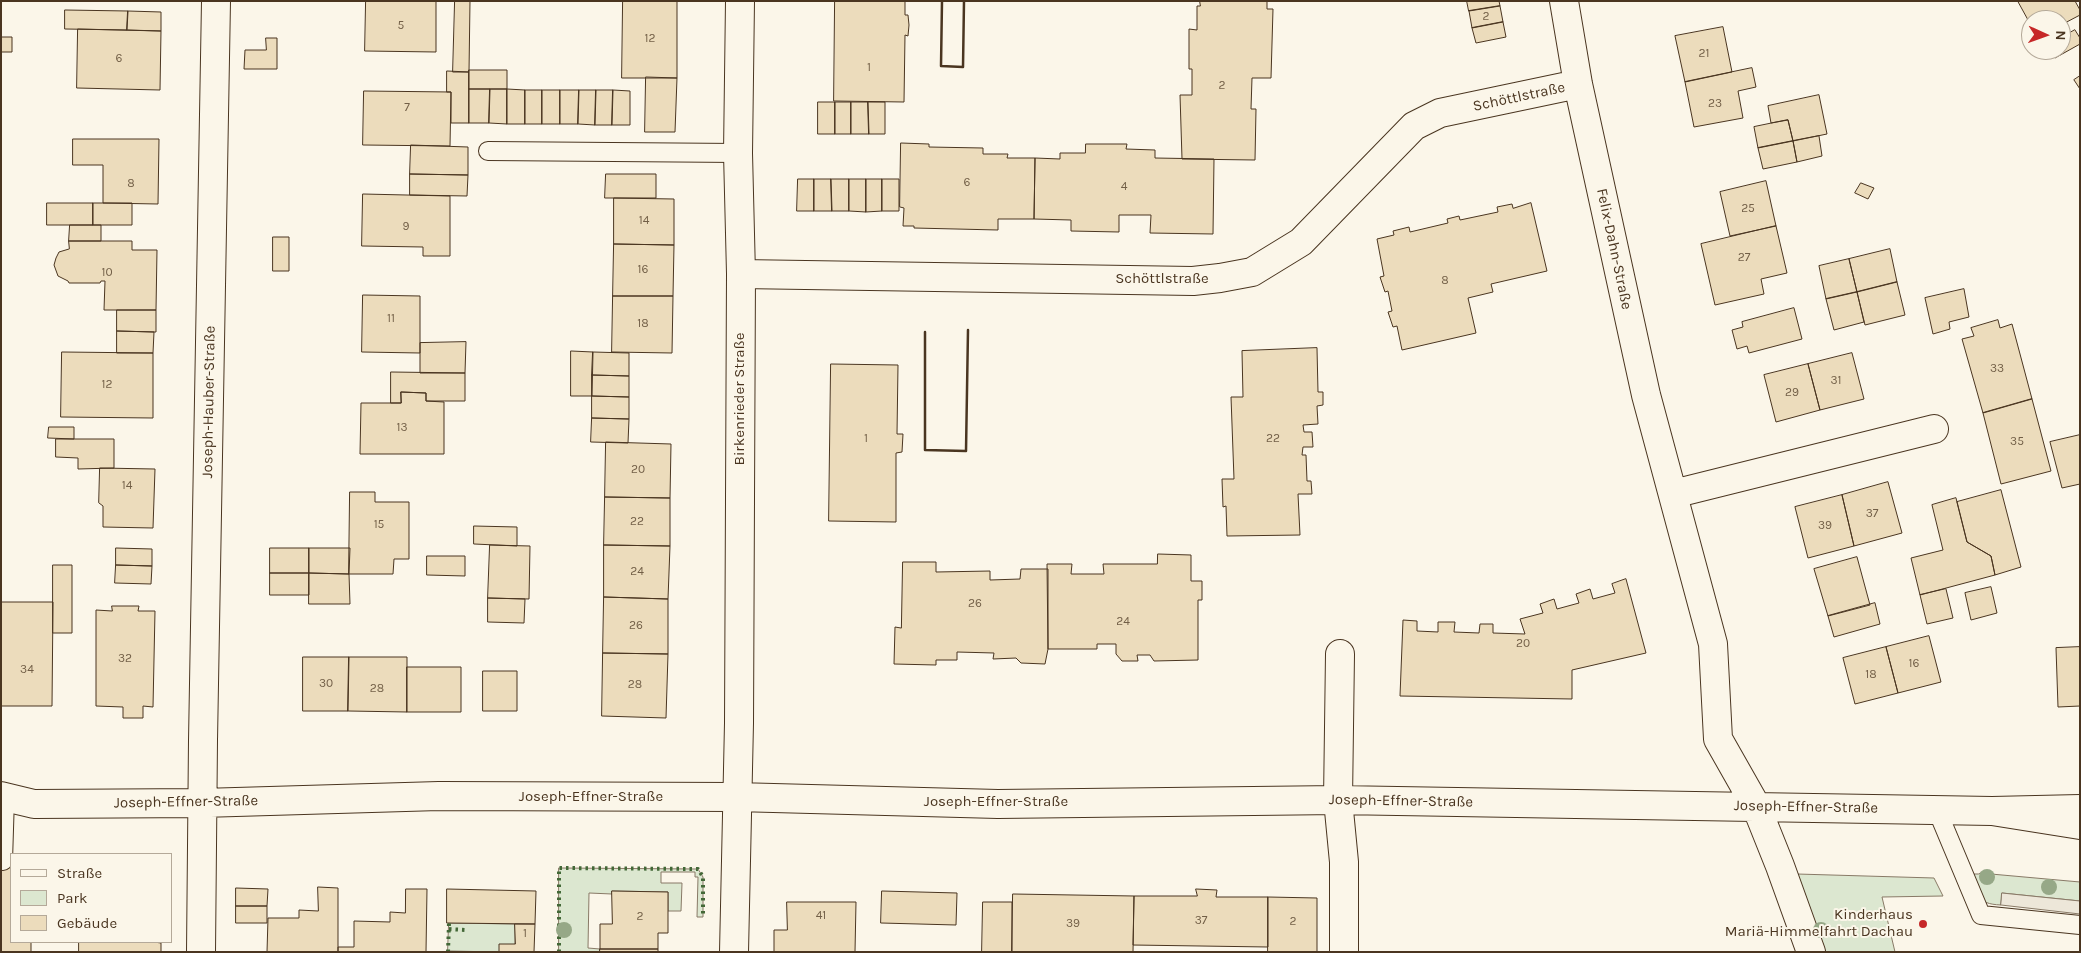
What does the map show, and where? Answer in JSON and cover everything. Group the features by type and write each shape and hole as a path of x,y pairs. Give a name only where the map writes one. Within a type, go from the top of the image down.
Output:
{"street":[{"name":"Joseph-Hauber-Straße","path":"201,952 216,1"},
{"name":"Birkenrieder Straße","path":"734,952 739,713 741,274 738,153 740,1"},
{"name":"Felix-Dahn-Straße","path":"1564,1 1578,84 1646,395 1713,644 1718,739 1756,806 1811,952"},
{"name":"Schöttlstraße","path":"741,274 1193,281 1252,272 1301,242 1414,126 1440,113 1578,84"},
{"path":"1673,494 1934,428"},
{"path":"1340,654 1338,800 1344,862 1344,952"},
{"name":"Joseph-Effner-Straße","path":"3,797 34,804 202,803 439,796 736,797 998,804 1338,800 1992,811 2080,809"},
{"name":"Joseph-Effner-Straße","path":"1992,811 2080,825"}],"lane":[{"path":"488,151 738,153"},
{"path":"3,797 3,860"},
{"path":"1938,810 1981,915 2080,925"}],"green space":[{"path":"559,868 698,869 703,877 703,917 697,917 698,877 695,877 695,872 661,872 661,883 682,883 681,911 668,911 668,892 612,891 612,894 589,893 588,948 600,949 600,952 559,952"},
{"path":"1983,872 2080,882 2080,901 2002,893 2001,905 1987,903 1977,893 1970,874"},
{"path":"1797,874 1934,878 1943,896 1882,897 1895,952 1822,952"},
{"path":"449,923 515,924 515,944 499,952 448,951"}],"shaded area":[{"path":"2002,893 2080,901 2080,914 2001,905"}],"building":[{"path":"366,1 436,1 436,52 365,51"},
{"path":"455,1 470,1 469,72 453,72"},
{"path":"623,1 677,1 677,78 622,78"},
{"path":"835,1 905,1 905,15 908,15 909,25 908,36 905,35 904,102 834,101"},
{"path":"1200,1 1267,1 1267,9 1273,9 1271,78 1252,78 1251,109 1256,109 1255,160 1182,159 1180,95 1192,95 1192,69 1189,69 1189,29 1197,30 1197,6 1200,6"},
{"path":"1467,1 1499,1 1500,6 1469,11"},
{"path":"2018,1 2075,1 2080,10 2080,15 2071,20 2071,10 2023,10"},
{"path":"1500,6 1503,22 1472,28 1469,11"},
{"path":"65,10 128,11 127,30 65,29"},
{"path":"128,11 161,12 161,31 127,30"},
{"path":"1503,22 1506,37 1476,43 1472,28"},
{"path":"1723,27 1732,72 1685,82 1675,36"},
{"path":"78,29 161,31 160,90 77,88"},
{"path":"2075,30 2080,38 2080,44 2071,49 2071,32"},
{"path":"1,37 12,37 12,52 1,52"},
{"path":"266,38 277,38 277,69 244,69 245,50 266,50"},
{"path":"1752,68 1756,87 1738,91 1743,118 1694,127 1685,82"},
{"path":"469,70 507,70 507,89 469,89"},
{"path":"447,71 469,72 469,123 451,123 451,92 447,92"},
{"path":"2080,76 2080,89 2074,80"},
{"path":"646,77 677,78 675,132 645,132"},
{"path":"469,89 490,89 489,123 469,123"},
{"path":"490,89 507,89 507,124 489,123"},
{"path":"507,89 525,90 525,124 507,124"},
{"path":"525,90 542,90 542,124 525,124"},
{"path":"542,90 560,90 560,124 542,124"},
{"path":"560,90 579,90 578,124 560,124"},
{"path":"579,90 596,90 595,125 578,124"},
{"path":"596,90 613,90 612,125 595,125"},
{"path":"613,90 630,91 630,125 612,125"},
{"path":"364,91 451,92 450,146 363,145"},
{"path":"1819,95 1827,134 1793,141 1788,120 1771,123 1768,106"},
{"path":"818,102 835,102 835,134 818,134"},
{"path":"835,102 851,102 851,134 835,134"},
{"path":"851,102 868,102 869,134 851,134"},
{"path":"868,102 885,102 885,134 869,134"},
{"path":"1788,120 1793,141 1758,148 1754,127"},
{"path":"1819,136 1822,156 1797,162 1793,141"},
{"path":"73,139 159,139 158,204 103,203 103,165 73,165"},
{"path":"1793,141 1797,162 1763,169 1758,148"},
{"path":"901,143 929,144 929,147 983,148 983,154 1008,154 1007,158 1035,158 1034,219 998,219 998,230 914,228 914,226 903,226 904,208 900,207"},
{"path":"1086,144 1127,144 1126,149 1155,150 1155,158 1214,159 1213,234 1150,233 1151,215 1119,215 1119,232 1071,231 1071,220 1034,219 1035,158 1060,159 1060,153 1085,153"},
{"path":"411,145 468,147 468,175 410,174"},
{"path":"410,174 468,175 467,196 410,195"},
{"path":"606,174 656,174 656,198 605,198"},
{"path":"798,179 814,179 814,211 797,211"},
{"path":"814,179 831,179 832,211 814,211"},
{"path":"831,179 849,179 849,211 832,211"},
{"path":"849,179 866,179 866,212 849,211"},
{"path":"866,179 882,179 882,211 866,212"},
{"path":"882,179 899,179 899,211 882,211"},
{"path":"1766,181 1776,226 1730,236 1720,192"},
{"path":"1861,183 1874,188 1868,199 1855,193"},
{"path":"363,194 450,196 450,256 423,256 423,247 362,246"},
{"path":"614,198 674,199 674,245 614,244"},
{"path":"47,203 93,203 93,225 47,225"},
{"path":"93,203 132,203 132,225 93,225"},
{"path":"1531,203 1547,271 1491,284 1493,292 1468,298 1476,333 1402,350 1397,326 1393,327 1388,312 1392,311 1388,291 1385,292 1380,277 1384,276 1377,239 1394,235 1393,231 1409,227 1410,232 1448,223 1447,219 1459,216 1460,220 1498,212 1497,207 1512,204 1513,208"},
{"path":"70,225 101,225 101,241 69,241"},
{"path":"1776,226 1787,273 1761,279 1764,294 1715,305 1701,244"},
{"path":"273,237 289,237 289,271 273,271"},
{"path":"69,241 132,241 132,250 157,250 156,310 104,310 105,281 100,283 69,283 58,276 54,265 56,258 59,252 69,249"},
{"path":"614,244 674,245 673,296 613,296"},
{"path":"1890,249 1897,282 1857,292 1849,259"},
{"path":"1849,259 1857,292 1826,299 1819,266"},
{"path":"1897,282 1905,315 1865,325 1857,292"},
{"path":"1964,289 1969,317 1949,322 1950,329 1933,334 1925,298"},
{"path":"1857,292 1864,322 1834,330 1826,299"},
{"path":"363,295 420,296 420,353 362,352"},
{"path":"613,296 673,296 672,353 612,352"},
{"path":"1794,308 1802,339 1749,353 1747,346 1737,349 1732,330 1743,327 1742,322"},
{"path":"117,310 156,310 156,332 117,331"},
{"path":"1998,320 2000,328 2012,324 2032,399 1983,413 1962,339 1974,336 1971,328"},
{"path":"117,331 154,332 153,353 117,353"},
{"path":"466,342 465,373 420,373 420,343"},
{"path":"1317,348 1318,392 1323,392 1323,405 1317,406 1318,424 1303,425 1304,432 1312,432 1313,447 1303,447 1302,455 1306,455 1307,481 1311,481 1312,494 1298,494 1300,535 1227,536 1226,506 1223,507 1222,479 1234,479 1231,397 1243,397 1242,351"},
{"path":"571,351 593,352 592,396 571,396"},
{"path":"62,352 153,353 153,418 61,417"},
{"path":"593,352 629,353 629,376 592,375"},
{"path":"1852,353 1864,399 1820,410 1808,364"},
{"path":"831,364 898,365 897,434 903,434 902,452 896,453 896,522 829,521"},
{"path":"1808,364 1820,410 1776,422 1764,375"},
{"path":"391,372 465,373 465,401 426,401 426,393 401,392 401,403 391,403"},
{"path":"592,375 629,376 629,397 592,396"},
{"path":"401,392 426,393 426,401 444,402 444,454 360,454 361,403 401,403"},
{"path":"592,396 629,397 629,419 592,418"},
{"path":"2032,399 2051,471 2001,484 1983,413"},
{"path":"592,418 629,419 628,443 591,442"},
{"path":"49,427 74,427 74,439 48,438"},
{"path":"2080,435 2080,484 2062,488 2050,442"},
{"path":"56,439 114,439 114,468 78,469 78,458 56,457"},
{"path":"606,442 671,444 670,498 605,497"},
{"path":"100,468 155,469 153,528 103,527 103,506 99,503"},
{"path":"1888,482 1902,533 1854,546 1842,495"},
{"path":"2001,490 2021,567 1995,575 1991,556 1967,542 1957,502"},
{"path":"350,492 375,492 375,502 409,502 409,559 394,559 393,574 349,574"},
{"path":"1842,495 1854,546 1808,558 1795,507"},
{"path":"605,497 670,498 670,546 604,545"},
{"path":"1956,498 1967,542 1991,556 1995,575 1920,595 1911,558 1943,550 1932,505"},
{"path":"474,526 517,527 517,546 474,544"},
{"path":"490,545 530,546 529,599 488,598"},
{"path":"604,545 670,546 668,599 604,597"},
{"path":"116,548 152,549 152,566 116,565"},
{"path":"270,548 309,548 309,573 270,573"},
{"path":"309,548 350,548 349,574 309,573"},
{"path":"1158,554 1191,555 1191,581 1202,581 1202,600 1198,600 1198,660 1154,661 1150,655 1137,655 1138,661 1122,661 1116,654 1116,644 1097,644 1097,649 1048,649 1047,564 1072,564 1071,574 1104,574 1103,564 1157,564"},
{"path":"427,556 465,556 465,576 427,575"},
{"path":"1857,557 1870,605 1828,616 1814,569"},
{"path":"903,562 936,562 936,572 990,571 990,580 1020,579 1021,569 1048,569 1048,649 1045,664 1021,663 1016,658 993,659 994,653 957,652 957,660 936,660 936,665 894,664 895,627 901,628"},
{"path":"53,565 72,565 72,633 53,633"},
{"path":"116,565 152,566 151,584 115,583"},
{"path":"270,573 309,573 309,595 270,595"},
{"path":"309,573 349,574 350,604 309,604"},
{"path":"1626,579 1646,653 1572,670 1572,699 1400,696 1403,620 1417,621 1417,631 1438,632 1438,622 1455,622 1454,632 1479,633 1480,624 1493,624 1493,633 1525,634 1520,619 1543,613 1540,604 1554,599 1557,609 1579,603 1576,594 1590,589 1593,599 1615,593 1612,584"},
{"path":"1991,587 1997,613 1971,620 1965,593"},
{"path":"1946,589 1953,618 1927,624 1920,595"},
{"path":"604,597 668,599 668,654 603,653"},
{"path":"488,598 525,599 524,623 488,622"},
{"path":"1,602 53,602 52,706 1,706"},
{"path":"1875,603 1880,624 1834,637 1828,616"},
{"path":"112,606 139,606 138,611 155,611 153,707 143,706 143,718 123,718 123,707 96,706 96,610 112,611"},
{"path":"1929,636 1941,682 1898,693 1886,647"},
{"path":"1886,647 1898,693 1855,704 1843,658"},
{"path":"2080,647 2080,706 2058,707 2056,648"},
{"path":"603,653 668,654 666,718 602,716"},
{"path":"303,657 349,657 348,711 303,711"},
{"path":"349,657 407,657 407,712 348,711"},
{"path":"407,667 461,667 461,712 407,712"},
{"path":"483,671 517,671 517,711 483,711"},
{"path":"1,860 10,861 10,943 31,943 31,952 1,952"},
{"path":"318,887 338,888 338,952 267,952 268,918 299,918 299,910 318,911"},
{"path":"236,888 268,889 267,906 236,906"},
{"path":"406,889 427,889 426,952 338,952 338,947 354,947 354,921 390,922 390,912 405,913"},
{"path":"447,889 536,891 535,924 447,923"},
{"path":"1196,889 1217,890 1216,897 1268,897 1268,947 1133,945 1134,896 1197,896"},
{"path":"612,891 668,892 668,933 658,933 658,949 600,949 600,924 612,924"},
{"path":"882,891 957,893 956,925 881,923"},
{"path":"1013,894 1134,896 1133,952 1012,952"},
{"path":"1268,897 1317,898 1317,952 1268,952"},
{"path":"787,902 856,902 855,952 774,952 774,930 787,930"},
{"path":"983,902 1012,902 1012,952 982,952"},
{"path":"236,906 267,906 267,923 236,923"},
{"path":"515,924 535,924 534,952 499,952 499,944 515,944"},
{"path":"79,943 161,943 161,952 79,952"},
{"path":"600,949 658,949 658,952 600,952"}],"hedge":[{"path":"559,952 559,868 698,869 703,877 703,917"},
{"path":"448,952 449,923"},
{"path":"449,929 465,930"}],"wall":[{"path":"942,1 941,66 963,67 964,1"},
{"path":"925,332 925,450 966,451 968,330"}],"place":[{"name":"Kinderhaus Mariä-Himmelfahrt Dachau","path":"1923,924"}]}
